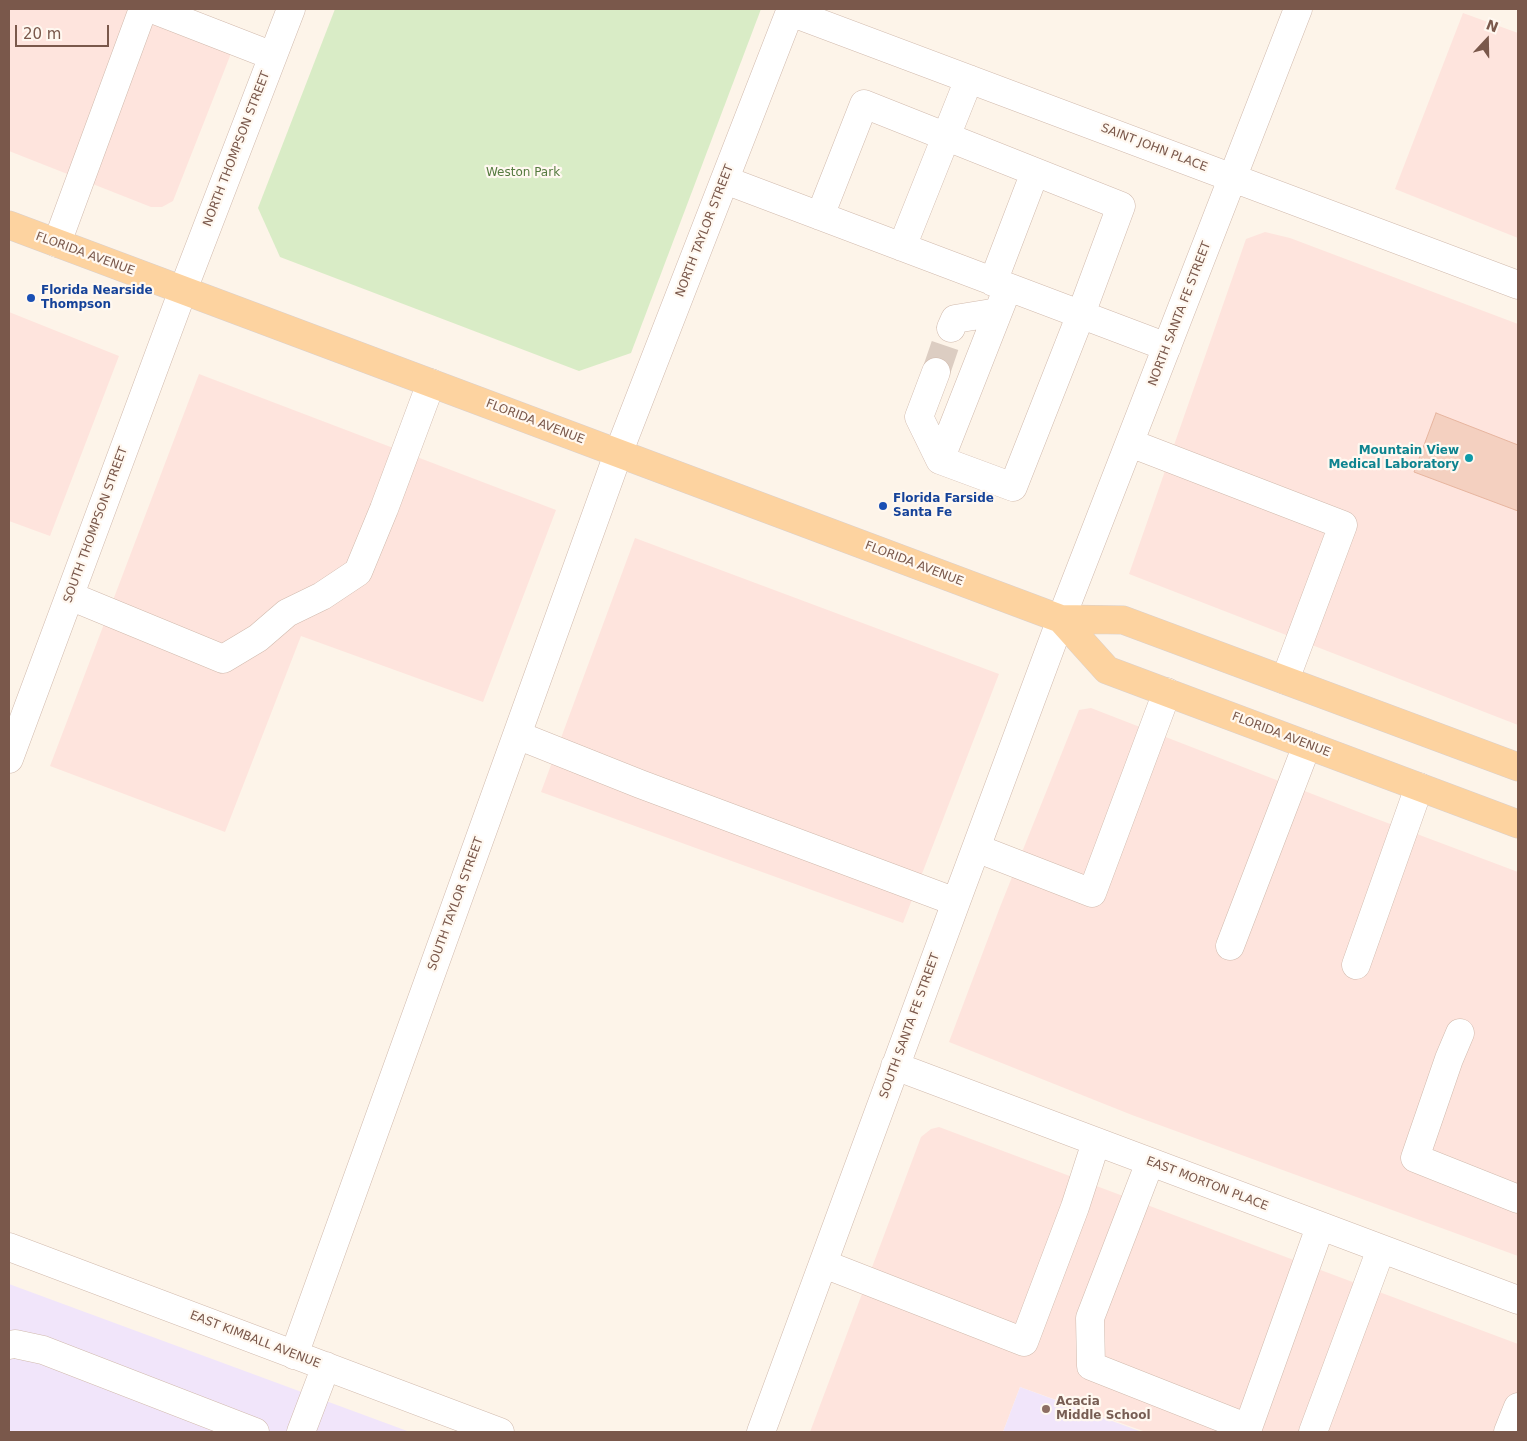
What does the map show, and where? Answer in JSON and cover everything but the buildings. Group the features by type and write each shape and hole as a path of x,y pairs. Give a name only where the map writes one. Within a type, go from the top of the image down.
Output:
{"main road":[{"name":"FLORIDA AVENUE","path":"9,225 1061,620 1123,620 1518,767"},
{"name":"FLORIDA AVENUE","path":"1061,620 1108,670 1518,824"}],"street":[{"path":"57,243 143,9"},
{"path":"152,9 273,56"},
{"name":"NORTH THOMPSON STREET","path":"183,290 291,9"},
{"name":"NORTH SANTA FE STREET","path":"1061,620 1298,9"},
{"name":"SAINT JOHN PLACE","path":"790,10 1518,285"},
{"name":"NORTH TAYLOR STREET","path":"618,454 790,10"},
{"path":"902,248 969,79"},
{"path":"820,216 864,104 1121,206 1013,487 940,460 920,416 936,372"},
{"path":"940,460 998,312 1001,284 1035,172"},
{"path":"725,180 1167,347"},
{"name":"SOUTH THOMPSON STREET","path":"9,759 183,290"},
{"path":"951,328 955,319 998,312"},
{"path":"70,596 223,659 244,647 258,638 287,613 322,596 358,572 384,509 431,383"},
{"path":"1130,443 1343,525 1285,680"},
{"name":"SOUTH TAYLOR STREET","path":"294,1355 618,454"},
{"name":"SOUTH SANTA FE STREET","path":"761,1432 1061,620"},
{"path":"976,848 1092,893 1167,692"},
{"path":"517,736 956,902"},
{"path":"1230,946 1307,745"},
{"path":"1356,966 1419,787"},
{"path":"1460,1033 1448,1059 1415,1158 1518,1199"},
{"name":"EAST MORTON PLACE","path":"895,1066 1518,1300"},
{"path":"824,1264 1024,1342 1075,1207 1096,1142"},
{"path":"1150,1162 1090,1318 1091,1366 1248,1428 1320,1227"},
{"name":"EAST KIMBALL AVENUE","path":"9,1247 500,1432"},
{"path":"1313,1432 1381,1249"},
{"path":"9,1345 15,1344 43,1350 256,1432"},
{"path":"301,1432 326,1366"},
{"path":"1508,1432 1518,1408"}],"shaded area":[{"path":"9,9 190,9 241,28 173,201 162,207 151,207 9,151"},
{"path":"1463,13 1518,33 1518,238 1395,189"},
{"path":"1265,232 1290,238 1518,324 1518,725 1129,574 1246,239"},
{"path":"9,312 119,356 50,536 9,521"},
{"path":"199,374 556,510 483,702 301,636 225,832 50,766"},
{"path":"635,538 999,674 903,923 541,792"},
{"path":"1091,708 1518,872 1518,1256 1132,1115 949,1042 1000,907 1079,710"},
{"path":"939,1127 1518,1344 1518,1432 1146,1432 1020,1387 1003,1432 810,1432 921,1137 931,1129"},
{"path":"9,1284 410,1432 9,1432"},
{"name":"Acacia Middle School","path":"1020,1387 1142,1432 1003,1432"}],"green space":[{"name":"Weston Park","path":"335,9 761,9 631,353 579,371 280,257 258,208"}],"tunnel":[{"path":"936,372 951,328"}],"place":[{"name":"Florida Nearside Thompson","path":"31,298"},
{"name":"Mountain View Medical Laboratory","path":"1469,458"},
{"name":"Florida Farside Santa Fe","path":"883,506"},
{"name":"Acacia Middle School","path":"1046,1409"}]}
